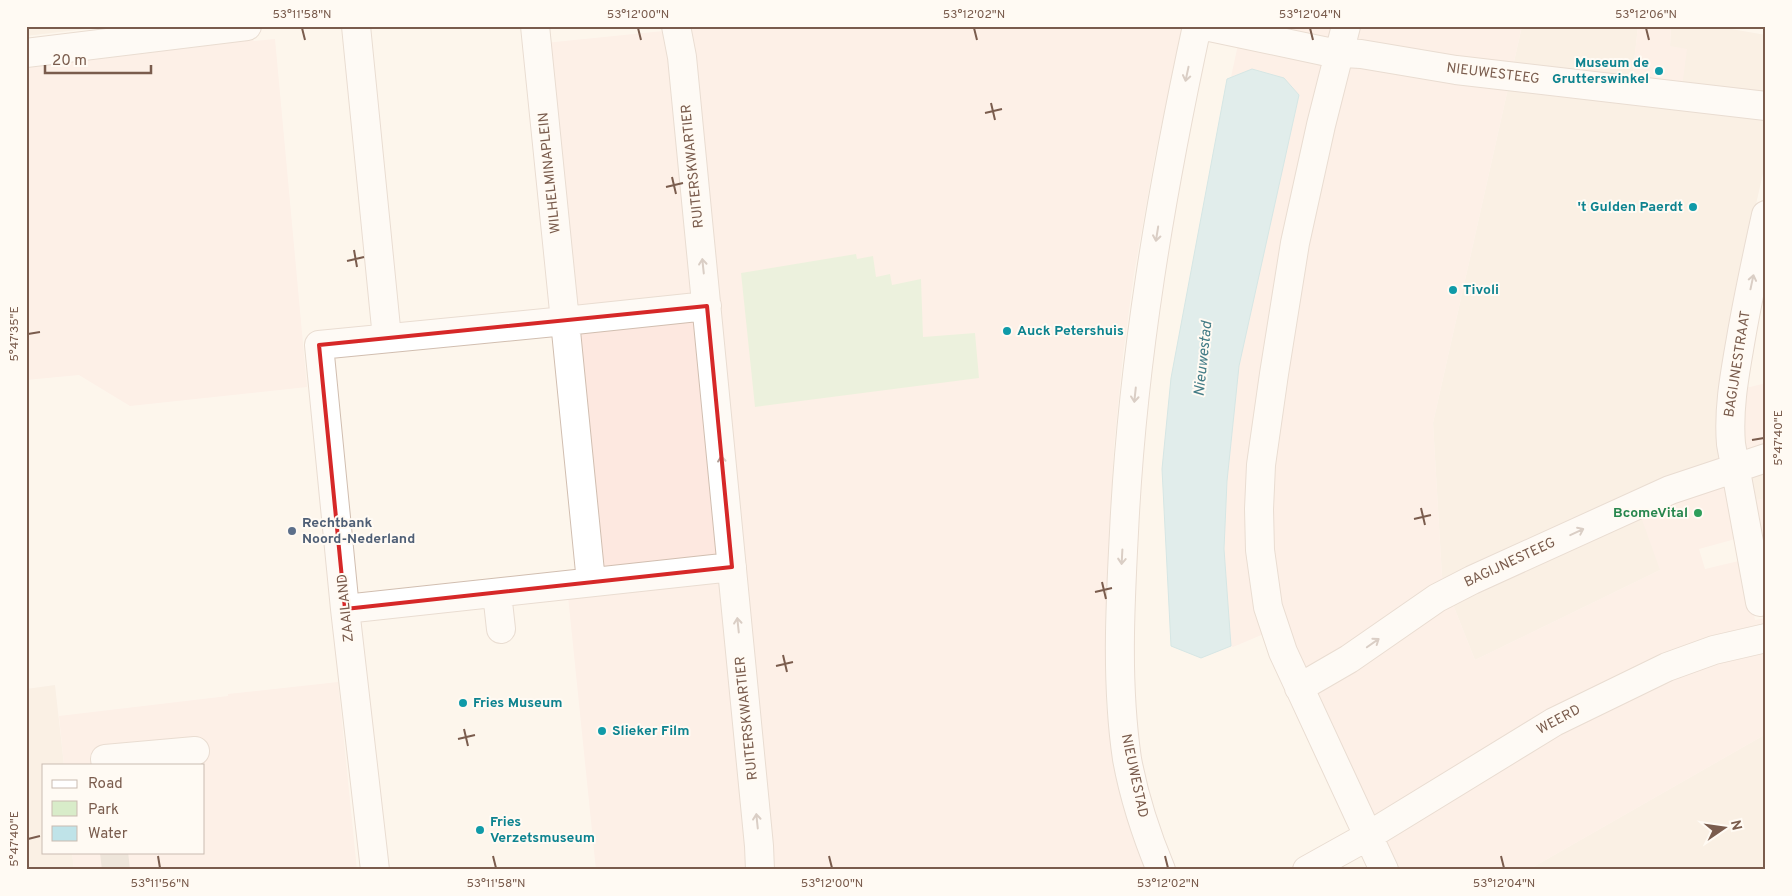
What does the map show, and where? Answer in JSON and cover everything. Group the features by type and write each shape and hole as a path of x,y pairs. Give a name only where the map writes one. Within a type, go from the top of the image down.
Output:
{"street":[{"path":"26,53 248,26"},
{"path":"356,26 387,338 707,306"},
{"name":"WILHELMINAPLEIN","path":"535,26 591,582"},
{"name":"RUITERSKWARTIER","path":"676,26 682,57 707,306 758,827 760,870"},
{"name":"NIEUWESTAD","path":"1161,870 1135,793 1123,725 1120,660 1122,563 1127,469 1141,341 1162,206 1197,26"},
{"name":"NIEUWESTEEG","path":"1206,26 1328,52 1361,54 1456,70 1766,106"},
{"path":"1346,26 1295,243 1274,374 1260,482 1260,550 1268,607 1283,652 1384,870"},
{"name":"BAGIJNESTRAAT","path":"1760,602 1731,444 1730,411 1746,310 1766,215"},
{"name":"ZAAILAND","path":"375,870 345,609 319,345 387,338"},
{"name":"BAGIJNESTEEG","path":"1299,688 1349,660 1437,598 1472,580 1670,490 1766,458"},
{"path":"345,609 732,567"},
{"path":"496,593 501,630"},
{"name":"WEERD","path":"1368,836 1554,722 1667,667 1714,650 1766,638"},
{"path":"106,764 105,759 195,750"},
{"path":"1307,870 1368,836"}],"highlighted area":[{"path":"707,306 732,567 345,609 319,345"}],"shaded area":[{"path":"26,26 85,26 86,29 26,36"},
{"path":"693,26 1183,26 1155,155 1134,274 1123,355 1114,446 1105,625 1106,705 1114,765 1131,833 1146,870 596,870 568,596 600,592 545,43 693,28"},
{"path":"1242,26 1522,26 1433,423 1442,577 1475,660 1660,570 1639,511 1728,483 1739,538 1699,549 1705,569 1743,560 1755,620 1766,618 1766,734 1528,870 1396,870 1285,625 1233,647 1231,646 1224,549 1227,481 1239,366 1299,95 1252,69 1231,77"},
{"path":"1522,26 1638,26 1632,81 1766,114 1766,160 1750,231 1718,406 1717,425 1721,462 1660,570 1475,660 1442,577 1433,423"},
{"path":"1638,26 1671,26 1670,46 1687,49 1682,87 1632,81"},
{"path":"1671,26 1714,26 1766,35 1766,97 1682,87 1670,47"},
{"path":"275,39 307,387 130,406 79,375 26,380 26,68 253,40"},
{"path":"1766,383 1766,450 1743,457 1744,386 1750,387"},
{"path":"1766,466 1766,498 1749,502 1744,476"},
{"path":"1766,498 1766,599 1749,502"},
{"path":"338,682 357,870 74,870 72,854 205,854 205,764 64,764 59,716 228,696 228,694"},
{"path":"55,685 64,764 42,764 42,854 72,854 74,870 26,870 26,689"},
{"path":"1766,734 1766,870 1528,870"}],"green space":[{"path":"856,254 857,259 873,256 876,277 890,274 892,285 921,279 923,337 975,333 979,378 755,407 741,273"}],"water":[{"name":"Nieuwestad","path":"1252,69 1284,78 1299,95 1239,366 1227,481 1224,549 1231,646 1201,658 1171,646 1162,469 1171,378 1227,79"}],"tunnel":[{"path":"114,854 116,870"}],"place":[{"name":"Museum de Grutterswinkel","path":"1659,71"},
{"name":"'t Gulden Paerdt","path":"1693,207"},
{"name":"Tivoli","path":"1453,290"},
{"name":"Auck Petershuis","path":"1007,331"},
{"name":"BcomeVital","path":"1698,513"},
{"name":"Rechtbank Noord-Nederland","path":"292,531"},
{"name":"Fries Museum","path":"463,703"},
{"name":"Slieker Film","path":"602,731"},
{"name":"Fries Verzetsmuseum","path":"480,830"}]}
